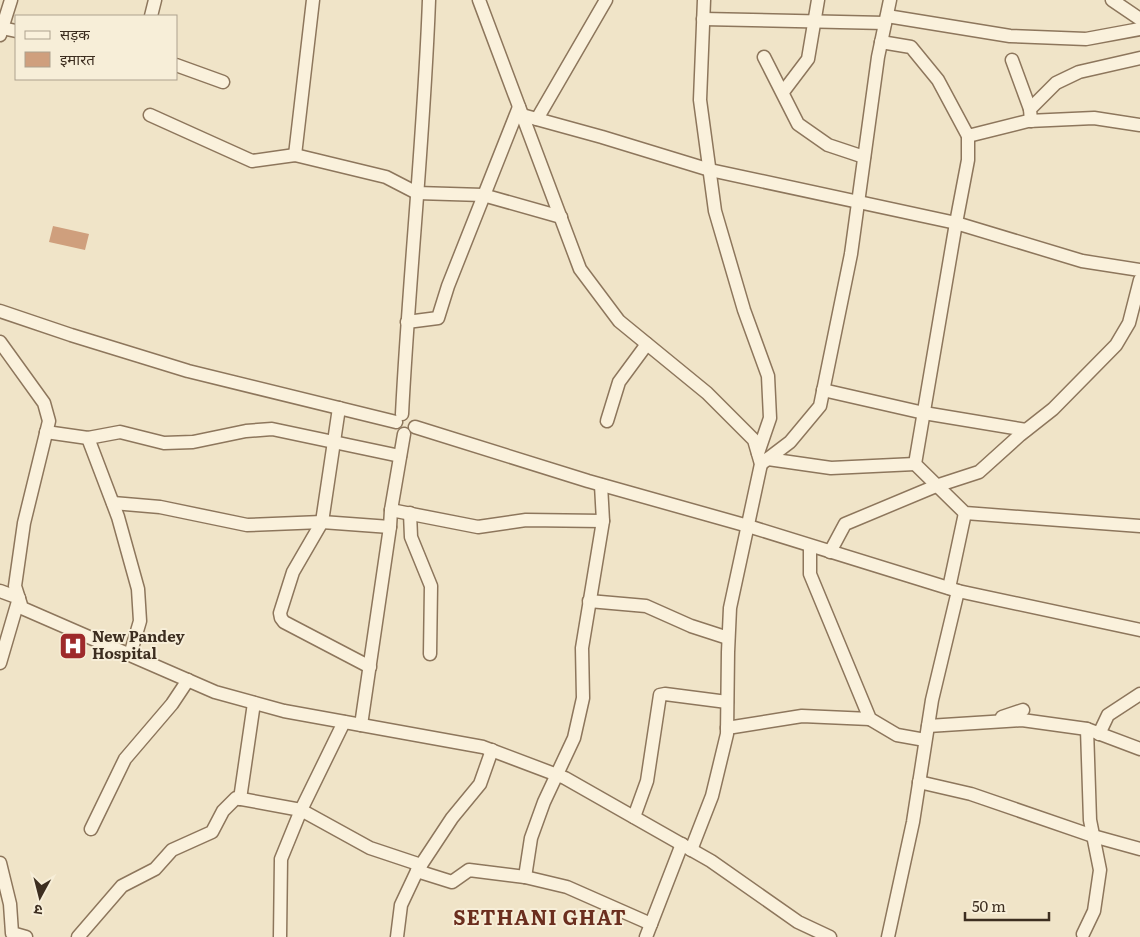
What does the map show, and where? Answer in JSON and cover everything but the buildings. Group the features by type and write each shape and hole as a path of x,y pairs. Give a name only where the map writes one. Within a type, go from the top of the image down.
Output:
{"street":[{"path":"11,0 1,31 15,30"},
{"path":"151,15 155,0"},
{"path":"295,155 313,0"},
{"path":"429,0 426,80 398,431 410,431 748,526 953,590 1140,630"},
{"path":"479,0 580,269 619,321 706,393 754,440 762,459"},
{"path":"537,120 606,0"},
{"path":"646,937 686,847 712,796 727,728 730,608 770,418 768,376 744,310 715,211 700,100 704,0"},
{"path":"783,92 808,59 818,0"},
{"path":"762,459 790,442 820,406 851,254 881,42 890,0"},
{"path":"1112,0 1140,19"},
{"path":"703,19 815,22 886,20 1010,36 1086,39 1140,29"},
{"path":"881,42 911,47 938,80 968,136 968,160 915,464"},
{"path":"764,57 798,124 828,145 864,157"},
{"path":"1030,115 1056,83 1079,72 1140,58"},
{"path":"1012,60 1030,115"},
{"path":"178,67 223,82"},
{"path":"407,322 438,318 448,286 483,196 521,111"},
{"path":"521,111 537,120 602,137 710,170 956,222 1082,261 1140,270"},
{"path":"150,115 252,161 295,155 386,177 417,193 483,196 561,217"},
{"path":"968,136 1030,115 1094,118 1140,125"},
{"path":"830,552 845,524 936,486 979,472 1026,430 1053,409 1116,345 1128,323 1140,280"},
{"path":"0,310 71,335 188,371 339,408 399,418 412,416 415,421 400,456 391,510 361,725"},
{"path":"0,342 44,403 49,421 24,523 15,586 22,608 215,692 284,711 483,747 557,775 711,861 798,922 805,932 830,937"},
{"path":"607,421 619,382 647,344"},
{"path":"823,390 924,413 1026,430"},
{"path":"339,408 322,522 293,572 280,618 284,622 370,667"},
{"path":"46,432 88,438 120,432 164,444 193,442 246,431 272,429 400,456"},
{"path":"88,438 113,503 138,589 140,621 130,655"},
{"path":"762,459 831,468 915,464 965,513 1140,526"},
{"path":"525,877 530,838 574,738 583,698 582,648 603,521 601,485"},
{"path":"113,503 160,507 247,525 322,522 390,527"},
{"path":"391,510 478,527 526,520 603,521"},
{"path":"888,937 913,822 925,740 953,590 965,513"},
{"path":"410,514 411,537 431,586 430,654"},
{"path":"810,546 810,574 870,719"},
{"path":"0,591 19,598"},
{"path":"0,663 19,598"},
{"path":"589,601 646,606 691,626 728,638"},
{"path":"91,829 125,759 172,704 188,680"},
{"path":"634,817 647,782 660,695 665,694 727,702"},
{"path":"1083,934 1094,910 1100,870 1090,820 1093,731 1108,715 1140,694"},
{"path":"240,799 254,703"},
{"path":"987,722 1023,710"},
{"path":"727,728 802,716 870,719 896,735 925,740"},
{"path":"928,726 1022,720 1093,731 1140,749"},
{"path":"280,937 281,859 301,810 344,722"},
{"path":"397,937 401,905 419,868 452,818 480,784 492,750"},
{"path":"919,782 971,794 1093,836 1140,849"},
{"path":"78,937 122,886 155,870 172,850 212,832 224,811 236,798 301,810 370,848 452,882 469,870 525,877 567,887 651,924"},
{"path":"0,864 10,904 12,933 26,937"}],"place":[{"name":"New Pandey Hospital","path":"73,646"}],"district":[{"name":"SETHANI GHAT","path":"540,918"}]}
